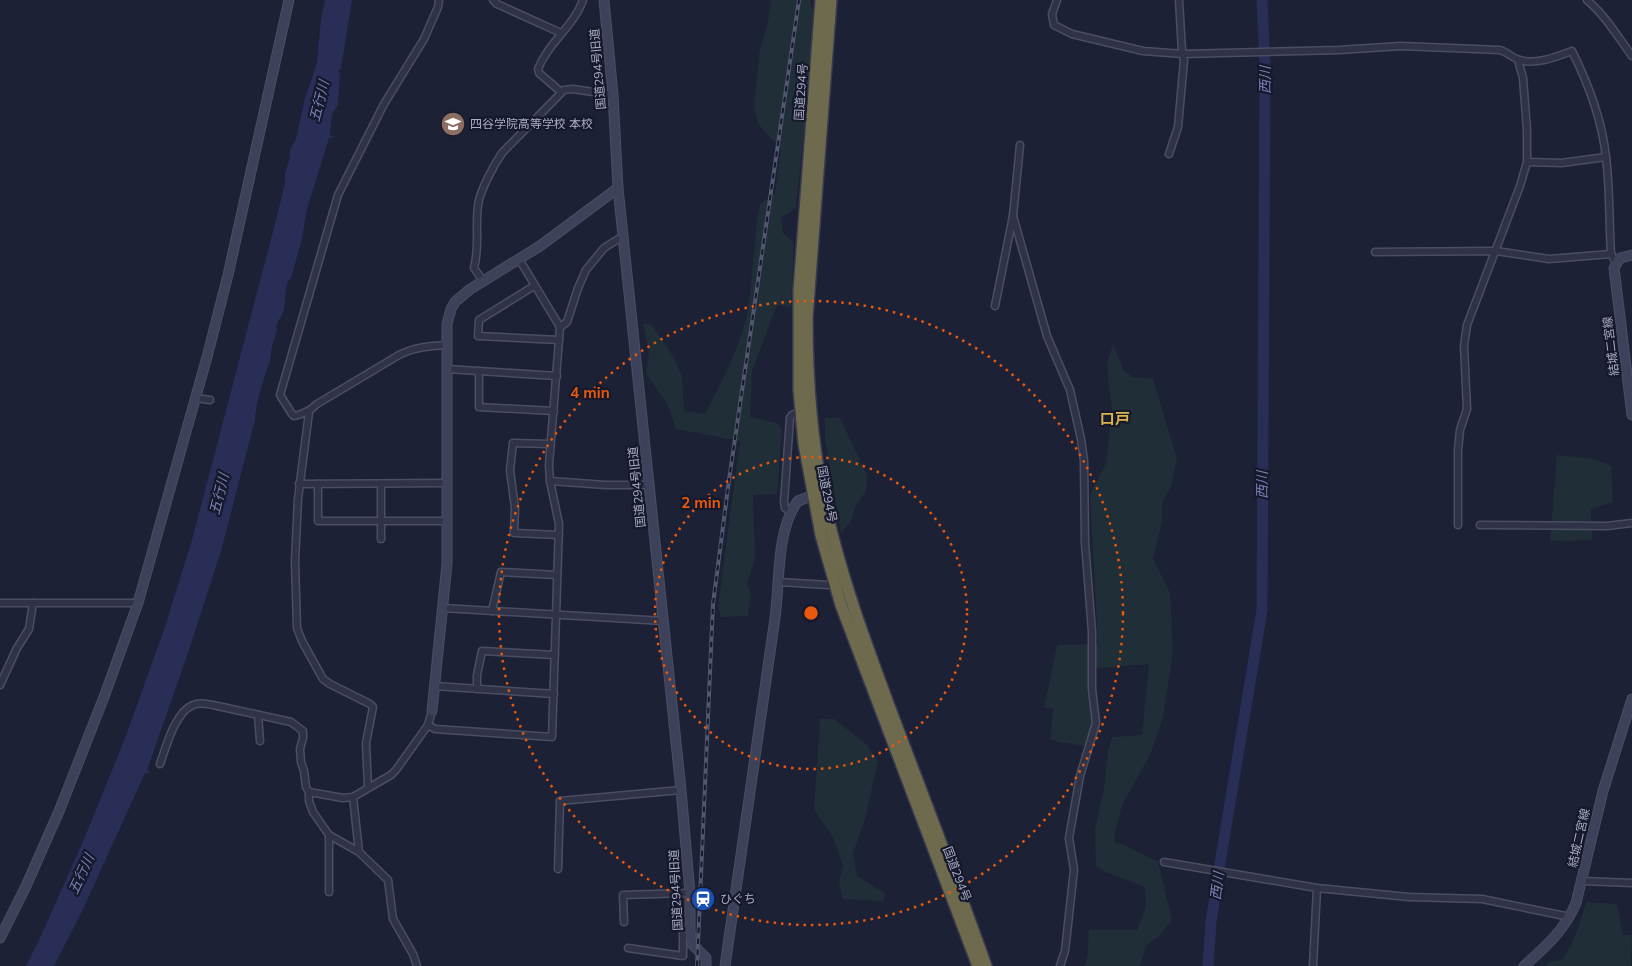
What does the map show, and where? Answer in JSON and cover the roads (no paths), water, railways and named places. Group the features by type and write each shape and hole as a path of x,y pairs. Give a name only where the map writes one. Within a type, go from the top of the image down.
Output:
{"highway":[{"name":"国道294号","path":"822,0 798,290 799,412 818,494 859,622 986,966"},
{"name":"国道294号","path":"831,0 807,318 807,359 811,416 826,558 851,632 978,966"}],"street":[{"path":"0,938 26,886 60,808 104,697 138,603 233,257 289,0"},
{"path":"439,0 438,7 424,38 384,104 338,195 280,395 294,416 309,412 317,404 399,355 423,346 447,345"},
{"path":"493,0 497,4 560,33"},
{"path":"561,92 538,72 544,56 578,12 583,0"},
{"name":"国道294号旧道","path":"604,0 613,95 618,188 682,790 690,893 690,932 692,944 706,958 706,966"},
{"path":"1057,0 1052,14 1054,25 1061,30 1143,51 1184,54 1339,50 1401,46 1500,50 1518,60 1526,62 1572,51 1586,79 1595,104 1606,157 1611,254 1616,263 1620,258 1632,255"},
{"path":"1170,154 1178,127 1184,60 1179,0"},
{"path":"1587,0 1612,28 1632,56"},
{"path":"1458,525 1458,450 1460,430 1467,409 1464,346 1467,325 1520,186 1527,162 1527,130 1523,78 1518,60"},
{"path":"483,281 474,268 478,245 478,203 496,162 502,153 561,92 574,89 613,95"},
{"path":"995,306 1013,216 1020,145"},
{"path":"1527,162 1561,163 1606,157"},
{"path":"309,792 336,797 353,797 396,770 428,725 432,711 448,564 446,369 449,317 455,302 469,290 519,259 618,188"},
{"path":"1013,216 1047,336 1070,390 1084,461 1084,543 1092,632 1092,689 1096,723 1080,776 1069,838 1074,870 1066,951 1060,966"},
{"path":"560,327 567,322 578,288 593,259 604,248 623,236"},
{"path":"1376,252 1496,251 1548,260 1611,254"},
{"path":"428,725 435,729 552,737 559,524 550,481 550,444 560,327 519,259"},
{"name":"結城二宮線","path":"1616,263 1614,274 1632,415"},
{"path":"534,286 479,320 478,336 559,340"},
{"path":"446,369 557,376"},
{"path":"479,371 479,407 554,411"},
{"path":"195,398 210,400"},
{"path":"309,412 299,484 295,561 298,628 302,641 324,679 373,707 366,743 368,788"},
{"path":"791,512 785,508 784,502 790,418 792,414 799,412"},
{"path":"550,444 513,443 510,470 515,508 514,533 559,535"},
{"path":"550,481 606,485 650,485"},
{"path":"299,484 446,483"},
{"path":"318,484 318,521 447,521"},
{"path":"381,484 381,539"},
{"path":"725,966 779,582 783,540 791,512 798,501 818,494"},
{"path":"1480,525 1607,526 1632,523"},
{"path":"492,611 500,572 558,575"},
{"path":"779,582 828,586 834,584"},
{"path":"0,603 138,603"},
{"path":"0,685 17,648 29,630 34,603"},
{"path":"443,608 664,621"},
{"path":"477,689 477,675 482,651 555,655"},
{"path":"435,686 554,694"},
{"name":"結城二宮線","path":"1524,966 1554,939 1570,917 1582,881 1603,791 1632,699"},
{"path":"160,764 181,714 194,704 201,703 292,722 303,731 300,749 301,762 313,812 329,835 359,852 388,880 393,919 413,954 417,966"},
{"path":"258,715 260,740"},
{"path":"558,869 560,801 682,790"},
{"path":"353,797 359,852"},
{"path":"329,835 329,892"},
{"path":"1164,862 1316,888 1409,897 1482,899 1570,917"},
{"path":"1582,881 1632,883"},
{"path":"1313,966 1316,888"},
{"path":"624,922 623,895 690,893"},
{"path":"628,948 683,956 684,930"},
{"path":"683,946 694,946"}],"water":[{"name":"五行川","path":"325,0 352,0 341,68 338,71 340,74 338,105 332,114 330,133 331,136 335,137 329,138 307,209 302,239 291,278 287,284 284,310 276,326 277,331 270,361 259,397 255,420 221,551 147,770 150,771 145,773 83,909 54,966 26,966 82,844 124,741 164,630 192,540 276,220 285,183 285,173 290,158 290,150 296,139 305,98 317,63 321,19"}],"waterway":[{"name":"西川","path":"1208,966 1211,922 1262,610 1265,65 1262,0"}],"railway":[{"path":"697,966 713,604 729,480 799,0"}],"place":[{"name":"四谷学院高等学校 本校","path":"453,124"},
{"name":"ひぐち","path":"703,899"}],"district":[{"name":"口戸","path":"1115,419"}]}
